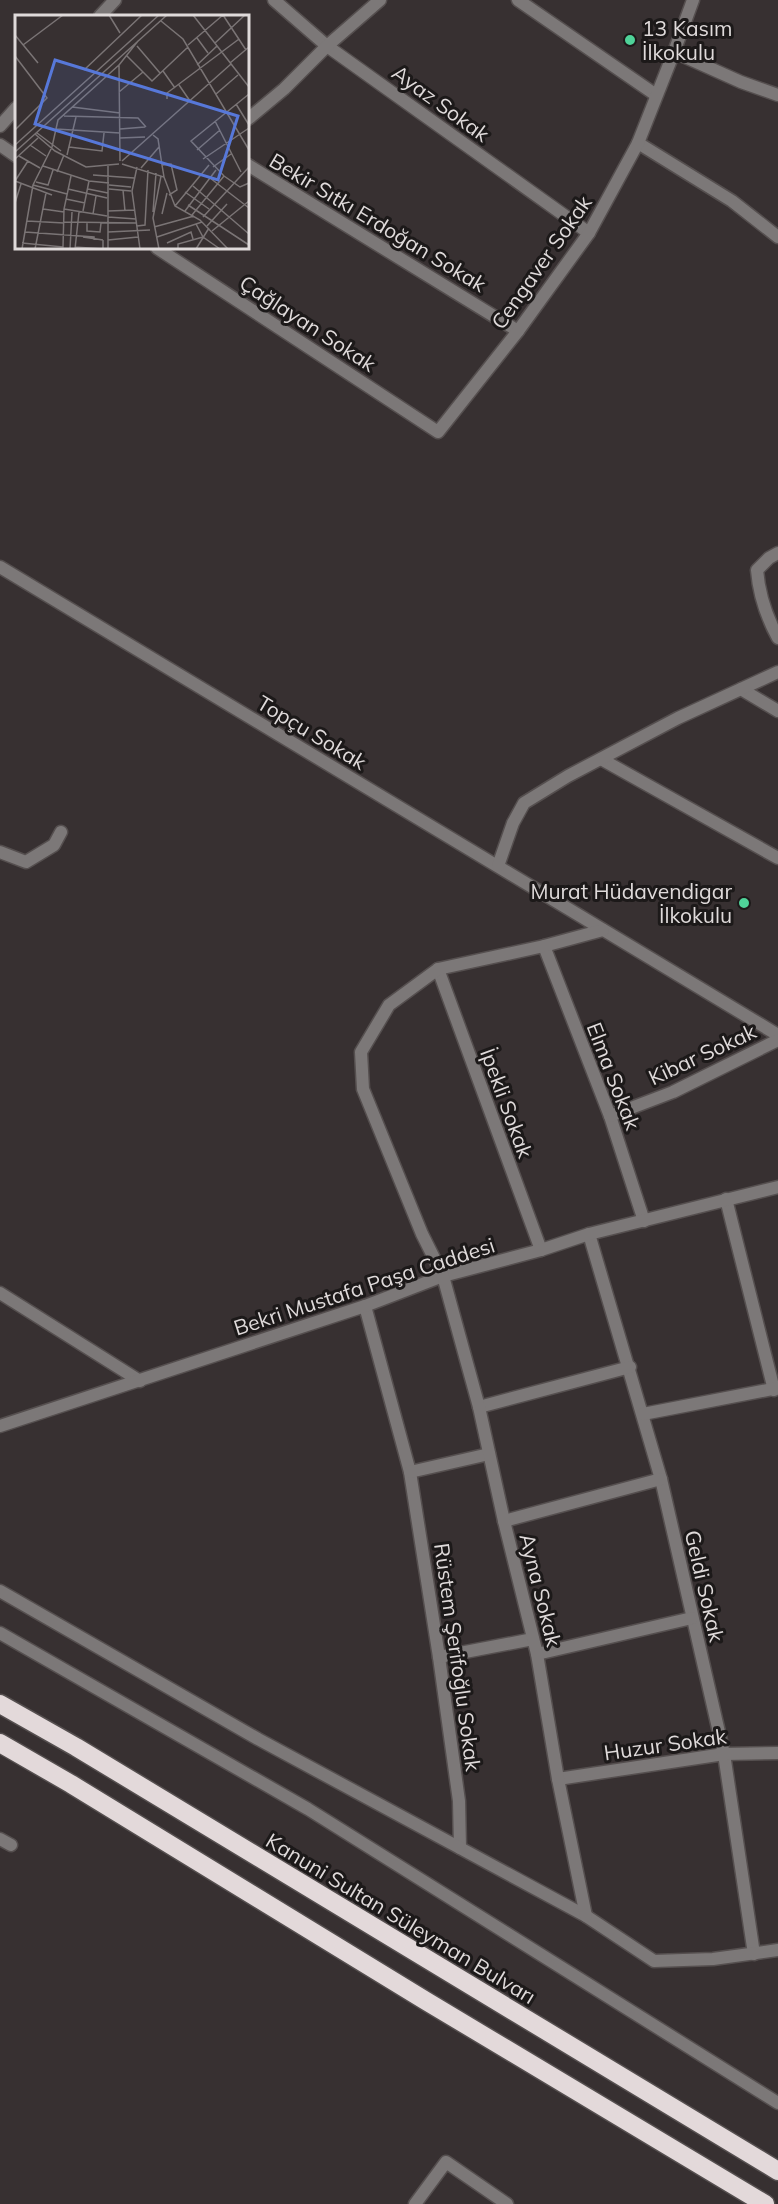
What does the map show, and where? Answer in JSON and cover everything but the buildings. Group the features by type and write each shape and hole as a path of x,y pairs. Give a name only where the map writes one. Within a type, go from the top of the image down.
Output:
{"highway":[{"name":"Kanuni Sultan Süleyman Bulvarı","path":"0,1704 76,1747 778,2171"},
{"path":"0,1743 765,2204"}],"street":[{"path":"101,15 115,0"},
{"name":"Ayaz Sokak","path":"274,0 327,46 589,233"},
{"path":"249,118 380,0"},
{"path":"518,0 656,95"},
{"name":"Cengaver Sokak","path":"438,432 518,330 589,233 638,143 693,0"},
{"path":"674,52 741,82 778,95"},
{"path":"0,126 15,109"},
{"path":"638,143 732,201 778,237"},
{"path":"0,146 15,155"},
{"name":"Bekir Sıtkı Erdoğan Sokak","path":"249,166 518,330"},
{"name":"Çağlayan Sokak","path":"159,249 438,432"},
{"path":"778,553 757,570 758,590 778,638"},
{"name":"Topçu Sokak","path":"0,567 778,1035"},
{"path":"498,866 513,823 524,803 678,718 778,672"},
{"path":"741,689 778,711"},
{"path":"600,759 778,858"},
{"path":"0,852 26,862 54,845 61,832"},
{"path":"438,969 544,946 603,930"},
{"name":"Elma Sokak","path":"544,946 610,1116 644,1221"},
{"name":"İpekli Sokak","path":"438,969 541,1250"},
{"name":"Ayna Sokak","path":"438,969 389,1005 361,1052 363,1089 422,1234 443,1276 479,1407 537,1654 558,1779 586,1916"},
{"name":"Kibar Sokak","path":"610,1116 673,1092 778,1040"},
{"name":"Bekri Mustafa Paşa Caddesi","path":"0,1426 365,1306 443,1276 541,1250 589,1234 778,1187"},
{"path":"644,1414 776,1389 726,1199"},
{"name":"Geldi Sokak","path":"589,1234 644,1414 661,1479 724,1754 754,1954"},
{"path":"0,1293 140,1381"},
{"name":"Rüstem Şerifoğlu Sokak","path":"365,1306 410,1472 440,1657 459,1801 460,1848"},
{"path":"479,1407 630,1367"},
{"path":"410,1472 489,1454"},
{"path":"504,1521 661,1479"},
{"path":"0,1591 258,1739 586,1916 654,1961 713,1959 778,1950"},
{"path":"537,1654 692,1618"},
{"path":"0,1633 308,1809 778,2103"},
{"path":"440,1657 533,1639"},
{"name":"Huzur Sokak","path":"558,1779 724,1754 778,1753"},
{"path":"415,2204 446,2162 507,2204"}],"place":[{"name":"13 Kasım İlkokulu","path":"630,40"},
{"name":"Murat Hüdavendigar İlkokulu","path":"744,903"}]}
